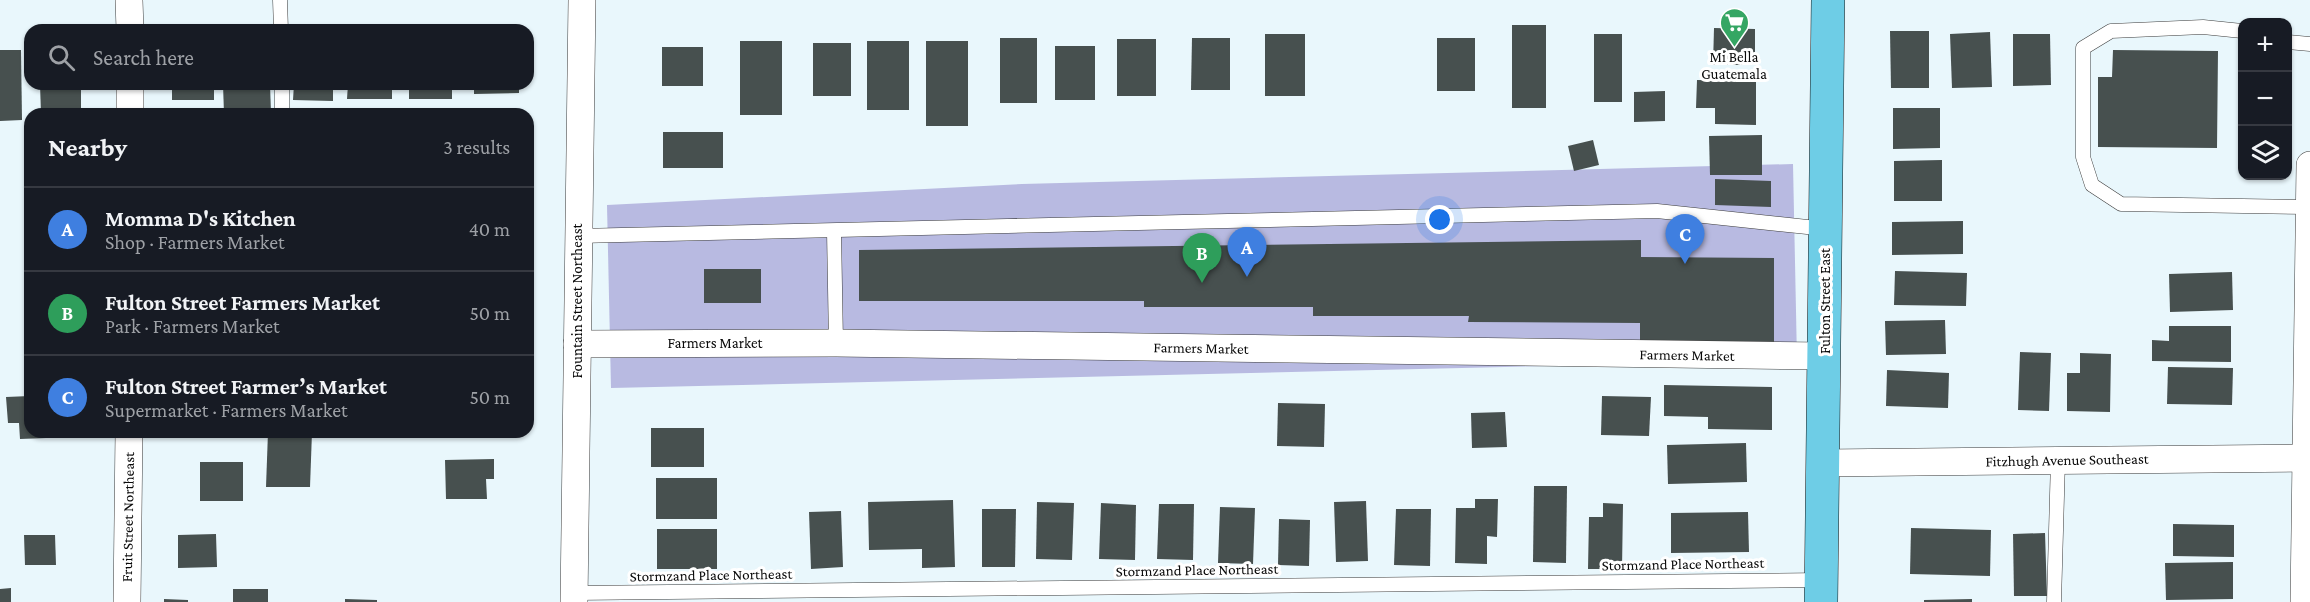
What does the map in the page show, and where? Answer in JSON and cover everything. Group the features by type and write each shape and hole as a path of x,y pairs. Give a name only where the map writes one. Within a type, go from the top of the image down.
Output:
{"main road":[{"name":"Fulton Street East","path":"1821,591 1828,0"}],"street":[{"path":"129,0 130,24"},
{"name":"Fountain Street Northeast","path":"574,598 577,236 582,0"},
{"path":"130,90 130,108"},
{"path":"2304,602 2308,458 2310,165"},
{"name":"Farmers Market","path":"577,344 836,343 1825,356"},
{"name":"Fruit Street Northeast","path":"128,602 129,438"},
{"name":"Fitzhugh Avenue Southeast","path":"1824,463 2308,458"}],"lane":[{"path":"280,0 281,24"},
{"path":"2238,31 2202,27 2111,31 2082,48 2082,157 2092,184 2121,204 2309,207"},
{"path":"2292,42 2310,44"},
{"path":"282,90 282,108"},
{"path":"577,236 1657,211 1826,229"},
{"path":"834,231 836,343"},
{"path":"2054,602 2058,460"},
{"name":"Stormzand Place Northeast","path":"574,598 1821,591"}],"shaded area":[{"path":"1793,164 1797,360 611,388 607,205 1022,184"}],"building":[{"path":"1512,25 1546,25 1546,108 1512,108"},
{"name":"Mi Bella Guatemala","path":"1714,28 1755,29 1755,65 1713,65"},
{"path":"1890,31 1929,31 1929,88 1891,88"},
{"path":"1990,32 1992,87 1952,88 1950,34"},
{"path":"1265,34 1305,34 1305,96 1265,96"},
{"path":"1594,34 1622,34 1622,102 1594,102"},
{"path":"2013,34 2050,34 2051,85 2013,86"},
{"path":"1000,38 1037,38 1037,103 1000,103"},
{"path":"1192,38 1230,38 1230,90 1191,90"},
{"path":"1437,38 1475,38 1475,91 1437,91"},
{"path":"1117,39 1156,39 1156,96 1117,96"},
{"path":"740,41 782,41 782,115 740,115"},
{"path":"867,41 909,41 909,110 867,110"},
{"path":"926,41 968,41 968,126 926,126"},
{"path":"813,43 851,43 851,96 813,96"},
{"path":"1055,46 1095,46 1095,100 1055,100"},
{"path":"662,47 703,47 703,86 662,86"},
{"path":"0,50 21,50 22,120 0,121"},
{"path":"2113,50 2218,51 2217,148 2098,147 2098,77 2112,77"},
{"path":"1697,80 1756,81 1756,125 1715,124 1715,108 1696,108"},
{"path":"40,90 81,90 81,108 41,108"},
{"path":"172,90 214,90 214,100 172,100"},
{"path":"223,90 270,90 271,108 224,108"},
{"path":"294,90 333,90 333,101 293,100"},
{"path":"348,90 392,90 392,99 347,99"},
{"path":"409,90 452,90 452,99 409,99"},
{"path":"474,90 519,90 519,93 474,94"},
{"path":"1665,91 1665,121 1634,122 1634,92"},
{"path":"1893,108 1940,108 1940,148 1893,149"},
{"path":"663,132 723,132 723,168 663,168"},
{"path":"1762,135 1762,175 1710,175 1709,136"},
{"path":"1593,140 1599,165 1574,171 1568,146"},
{"path":"1942,160 1942,201 1894,201 1894,161"},
{"path":"1715,179 1771,181 1771,207 1715,205"},
{"path":"1963,221 1963,254 1892,255 1892,222"},
{"path":"1641,240 1641,257 1774,258 1774,342 1640,341 1640,323 1468,322 1469,316 1313,316 1313,307 1144,307 1144,301 859,301 859,250"},
{"path":"704,269 761,269 761,303 704,303"},
{"path":"1895,271 1967,273 1966,306 1894,305"},
{"path":"2232,272 2233,310 2170,312 2169,274"},
{"path":"1945,320 1946,354 1886,355 1885,321"},
{"path":"2169,326 2231,326 2231,362 2152,361 2152,340 2169,341"},
{"path":"2020,352 2051,353 2049,411 2018,410"},
{"path":"2080,353 2111,354 2110,412 2067,411 2067,373 2080,373"},
{"path":"2168,367 2233,368 2232,405 2167,404"},
{"path":"1887,370 1949,373 1948,408 1886,406"},
{"path":"1664,385 1772,387 1772,430 1708,429 1708,417 1664,416"},
{"path":"24,396 24,438 46,438 20,439 19,423 8,423 6,397"},
{"path":"1602,396 1651,397 1649,436 1601,435"},
{"path":"1278,403 1325,404 1324,447 1277,446"},
{"path":"1505,412 1507,447 1472,448 1471,413"},
{"path":"651,428 704,428 704,467 651,467"},
{"path":"268,438 312,438 310,487 266,487"},
{"path":"1746,443 1747,482 1668,484 1667,445"},
{"path":"494,459 494,479 486,479 487,499 446,499 445,460"},
{"path":"200,462 243,462 243,501 200,501"},
{"path":"656,478 717,478 717,519 656,519"},
{"path":"1534,486 1567,486 1566,563 1533,562"},
{"path":"1475,499 1498,499 1497,537 1487,536 1487,564 1455,563 1456,508 1475,508"},
{"path":"953,500 955,567 922,568 922,549 869,550 868,502"},
{"path":"1366,501 1368,561 1336,562 1334,502"},
{"path":"1037,502 1074,503 1072,560 1036,559"},
{"path":"1101,503 1136,505 1135,560 1099,559"},
{"path":"1603,503 1623,504 1622,569 1588,569 1589,517 1603,517"},
{"path":"1159,504 1194,504 1193,560 1157,559"},
{"path":"1220,507 1255,508 1253,564 1218,563"},
{"path":"982,509 1016,509 1015,567 982,567"},
{"path":"1396,509 1431,509 1430,566 1394,565"},
{"path":"841,511 843,567 811,569 809,512"},
{"path":"1748,512 1749,552 1671,553 1671,513"},
{"path":"1279,519 1310,520 1309,566 1278,565"},
{"path":"2173,524 2234,525 2234,557 2173,556"},
{"path":"1911,528 1991,530 1990,576 1910,574"},
{"path":"657,529 717,529 717,569 657,569"},
{"path":"2045,533 2047,596 2014,596 2013,534"},
{"path":"216,534 217,567 178,568 178,535"},
{"path":"24,535 55,535 56,565 25,565"},
{"path":"2233,562 2233,599 2166,600 2165,563"},
{"path":"11,588 11,602 0,602 0,589"},
{"path":"233,589 268,589 268,602 233,602"},
{"path":"164,599 188,600 188,602 164,602"},
{"path":"345,599 377,600 377,602 345,602"},
{"path":"1972,599 1972,602 1924,602 1924,600"}],"place":[{"name":"Mi Bella Guatemala","path":"1734,48"},
{"name":"Fulton Street Farmer’s Market","path":"1685,264"},
{"name":"Momma D's Kitchen","path":"1247,277"},
{"name":"Fulton Street Farmers Market","path":"1202,283"}]}
